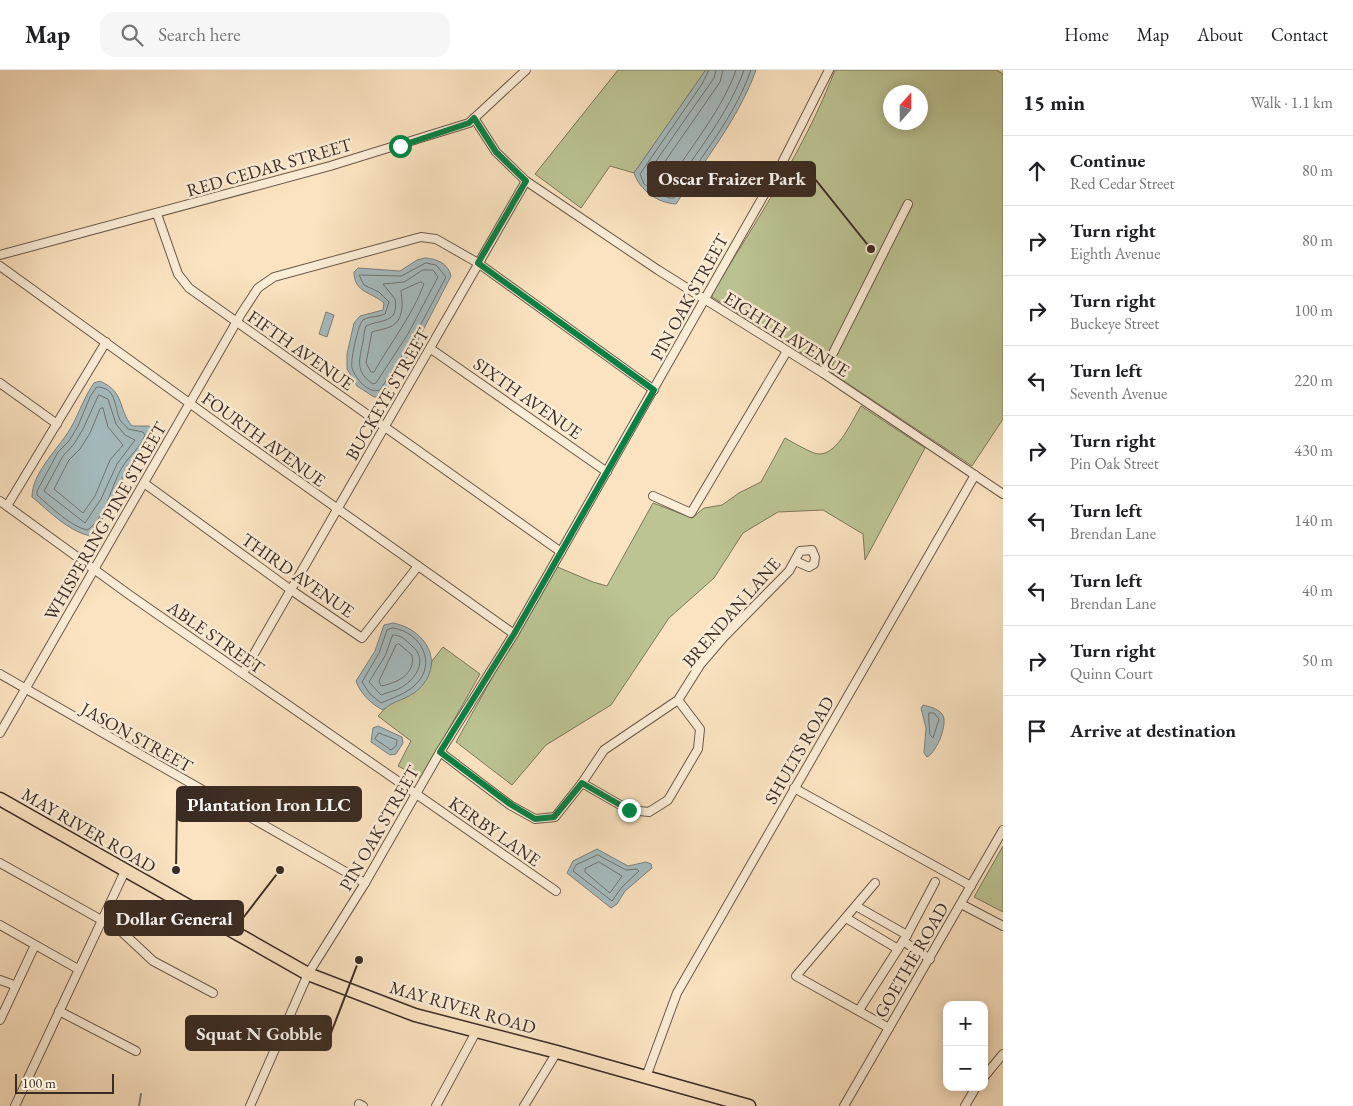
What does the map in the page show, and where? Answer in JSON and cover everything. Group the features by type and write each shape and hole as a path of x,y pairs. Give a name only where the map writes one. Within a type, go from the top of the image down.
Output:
{"main road":[{"name":"MAY RIVER ROAD","path":"0,799 308,974 414,1015 477,1030 749,1106"}],"street":[{"name":"RED CEDAR STREET","path":"0,255 157,214 400,146 469,123 526,70"},
{"name":"PIN OAK STREET","path":"250,1106 308,974 365,883 440,752 514,634 781,165 828,70"},
{"name":"EIGHTH AVENUE","path":"474,118 496,152 526,181 658,270 823,374 975,475"},
{"name":"BUCKEYE STREET","path":"242,673 338,510 526,181"},
{"path":"823,374 908,204"},
{"name":"FIFTH AVENUE","path":"157,214 178,274 189,288 561,552"},
{"name":"WHISPERING PINE STREET","path":"0,733 236,323 258,288 274,277 421,238 436,239 478,263 654,390"},
{"name":"FOURTH AVENUE","path":"0,266 338,510 514,634"},
{"path":"7,506 106,342"},
{"name":"SIXTH AVENUE","path":"431,348 607,472"},
{"path":"653,496 691,513 786,351"},
{"path":"0,383 57,424"},
{"path":"975,475 1003,494"},
{"name":"SHULTS ROAD","path":"646,1077 677,993 975,475"},
{"name":"THIRD AVENUE","path":"144,483 291,590 362,638 418,566"},
{"name":"ABLE STREET","path":"0,500 94,569 417,794"},
{"name":"BRENDAN LANE","path":"440,752 510,804 535,819 554,817 582,783 604,750 678,700 700,665 789,571 795,561"},
{"name":"JASON STREET","path":"0,674 365,883"},
{"path":"582,783 629,810 649,812 668,800 698,749 700,729 678,700"},
{"path":"794,788 971,886"},
{"name":"KERBY LANE","path":"417,794 556,891"},
{"name":"GOETHE ROAD","path":"844,1106 1003,830"},
{"path":"0,862 121,931 153,961 213,993"},
{"path":"15,1106 78,969 126,871"},
{"path":"859,1010 905,938 935,882"},
{"path":"875,883 796,976 889,1028"},
{"path":"960,904 1003,926"},
{"path":"856,906 905,938 930,959"},
{"path":"846,918 898,949"},
{"path":"0,925 78,969"},
{"path":"0,1020 14,985 35,945"},
{"path":"0,980 14,985"},
{"path":"59,1011 136,1051"},
{"path":"436,1106 477,1030"},
{"path":"524,1106 557,1052"},
{"path":"988,1073 1002,1058"},
{"path":"965,1106 974,1091"}],"green space":[{"path":"618,70 709,70 705,71 634,173 610,166 581,208 535,174"},
{"path":"835,70 996,70 1003,74 1003,419 972,466 797,350 712,297 809,128"},
{"path":"861,406 925,448 865,560 863,534 823,510 778,512 743,533 714,578 669,618 611,705 546,745 512,785 456,742 555,566 607,586 653,503 692,518 704,508 722,505 739,493 761,482 785,438 814,453 822,454 829,451 842,439"},
{"path":"443,647 480,674 421,778 398,766 411,741 378,716 390,703 405,698 429,674 432,661"},
{"path":"1003,846 1003,912 974,897"}],"water":[{"path":"756,70 731,122 676,204 662,201 650,195 640,185 634,173 705,71"},
{"path":"425,258 441,262 450,272 451,276 418,340 383,396 374,397 357,386 347,369 347,354 354,323 360,316 383,310 384,303 360,288 355,279 354,272 358,268 400,271 417,260"},
{"path":"326,312 334,315 327,337 319,334"},
{"path":"100,381 118,396 124,413 132,426 149,426 152,431 140,455 127,469 111,504 96,530 90,536 66,525 32,497 33,487 42,469 68,433 94,383"},
{"path":"393,623 404,626 422,639 428,648 431,668 427,679 419,689 383,710 367,698 360,690 356,681 375,651 384,625"},
{"path":"923,705 938,710 944,718 941,737 935,749 927,757 924,753 926,728 921,708"},
{"path":"378,726 402,737 403,743 396,754 390,755 371,742 373,728"},
{"path":"597,849 628,866 646,862 651,864 652,868 625,891 617,904 611,908 567,873 573,861"}],"waterway":[{"path":"139,1106 141,1094"}],"place":[{"name":"Oscar Fraizer Park","path":"871,249"},
{"name":"Plantation Iron LLC","path":"176,870"},
{"name":"Dollar General","path":"280,870"},
{"name":"Squat N Gobble","path":"359,960"}],"route":[{"path":"400,146 469,123 474,118 496,152 509,167 526,181 478,263 518,294 654,390 514,634 440,752 510,804 535,819 554,817 582,783 629,810"}]}
